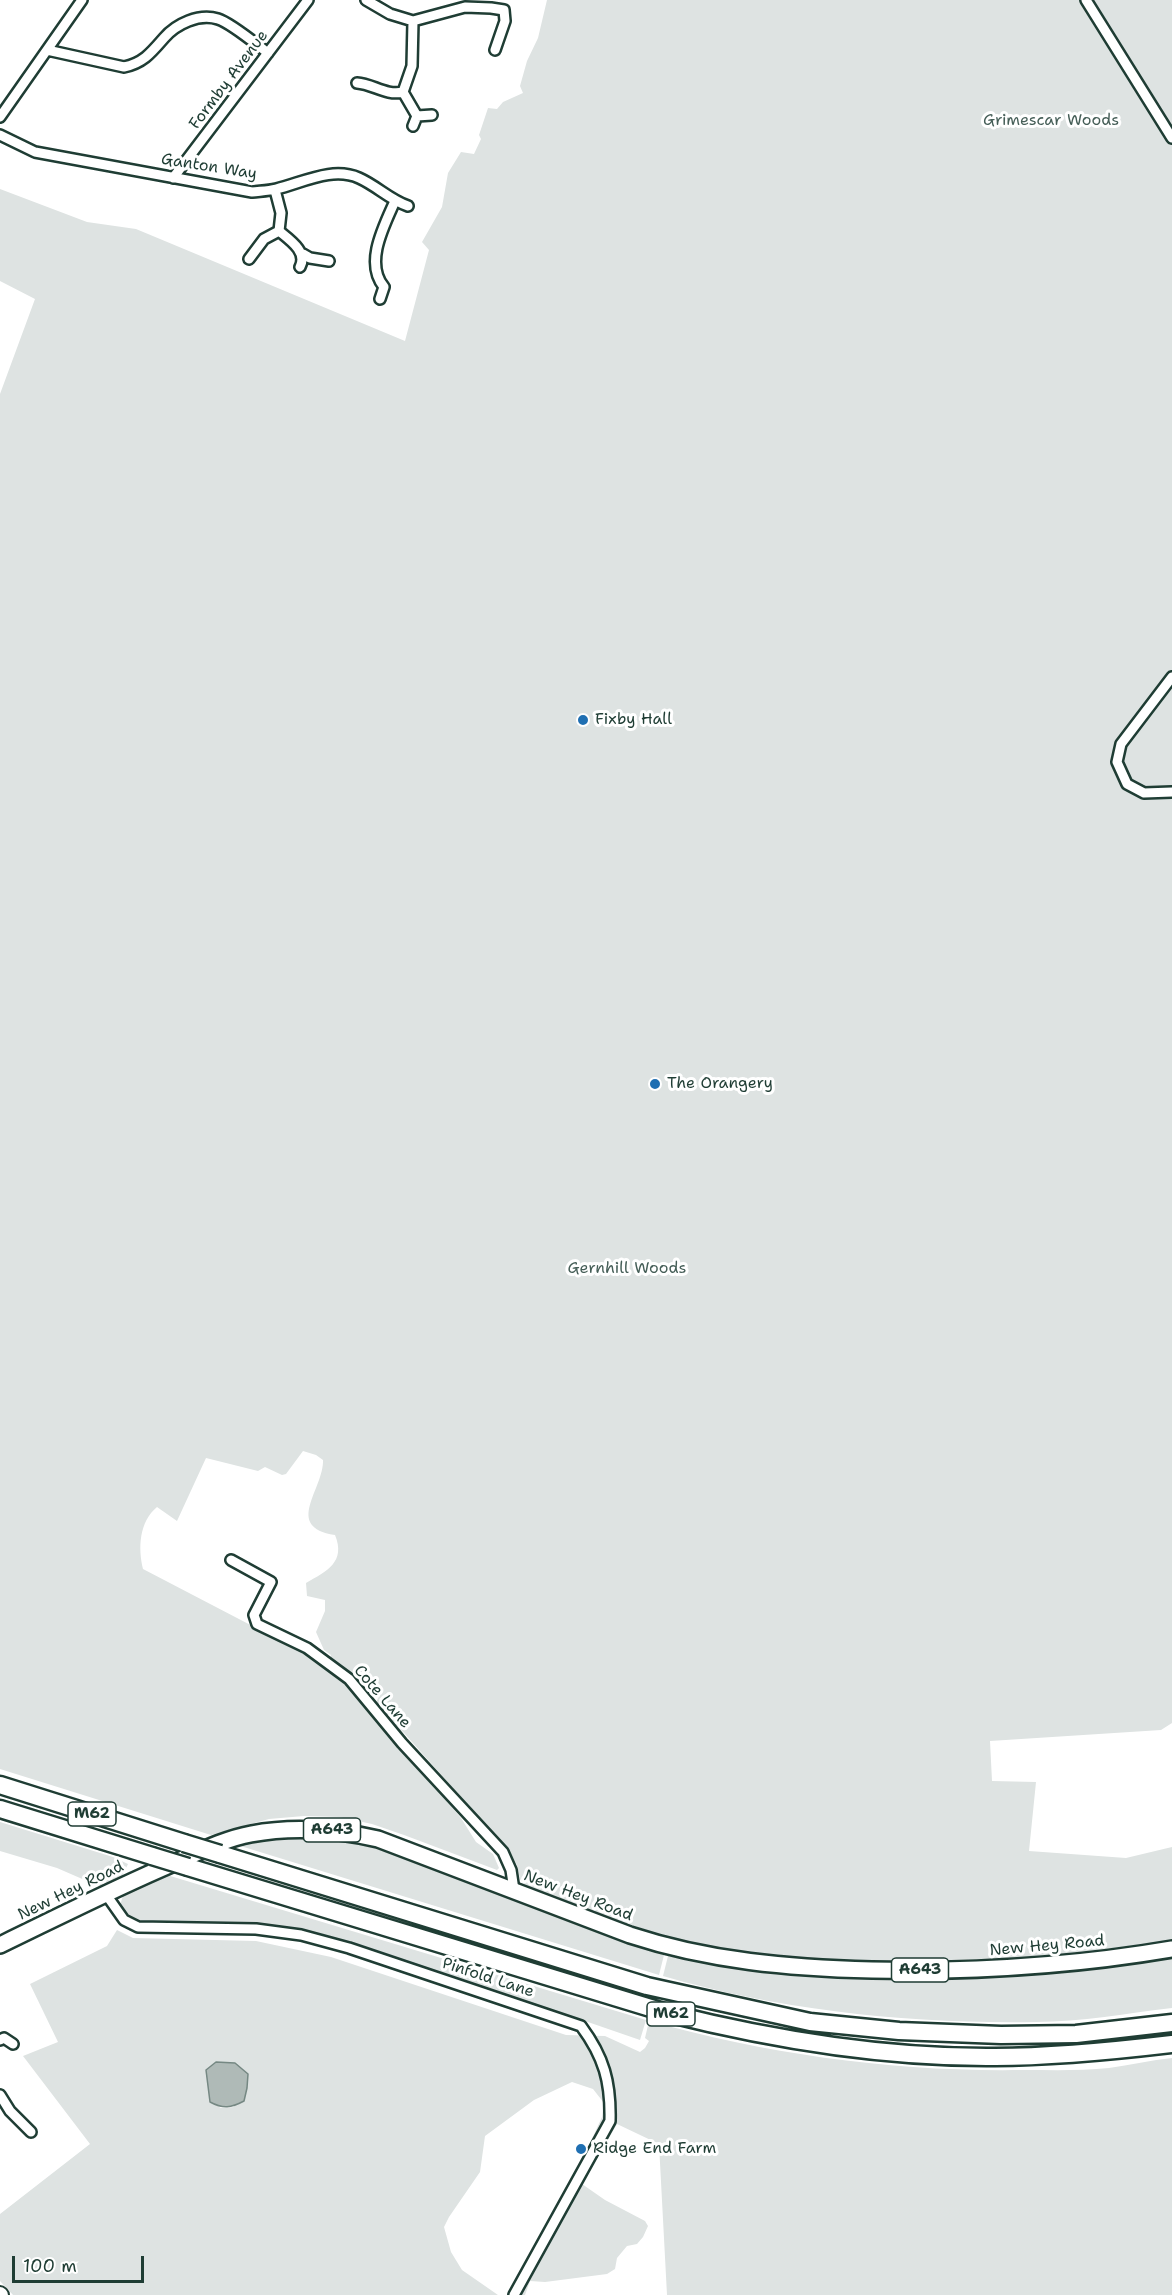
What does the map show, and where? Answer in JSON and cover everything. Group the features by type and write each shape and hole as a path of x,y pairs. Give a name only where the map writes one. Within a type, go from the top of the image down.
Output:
{"highway":[{"name":"M62","path":"0,1785 648,1986 810,2022 899,2031 1001,2035 1076,2034 1172,2023"},
{"name":"M62","path":"0,1809 667,2013 728,2028 805,2043 892,2052 994,2057 1083,2054 1172,2044"}],"main road":[{"name":"New Hey Road","path":"0,1945 105,1893 223,1842 249,1834 300,1828 343,1831 378,1839 650,1942 703,1955 774,1966 894,1971 984,1969 1078,1962 1172,1949"}],"street":[{"path":"0,117 82,0"},
{"name":"Formby Avenue","path":"173,178 308,0"},
{"path":"366,0 390,14 413,21 465,4 504,10 505,21 495,50"},
{"path":"1086,0 1172,138"},
{"path":"47,50 124,67 146,58 171,29 194,20 207,18 219,19 268,53"},
{"path":"413,21 413,57 403,92 417,116"},
{"path":"357,83 394,94 403,92"},
{"path":"417,116 432,116"},
{"path":"413,126 417,116"},
{"name":"Ganton Way","path":"0,135 35,152 252,192 274,190 327,175 342,174 360,179 395,201 408,206"},
{"path":"274,190 280,213 279,231 303,254 310,258 329,261"},
{"path":"380,299 387,286 378,280 374,264 381,231 395,201"},
{"path":"249,259 264,239 279,231"},
{"path":"300,267 304,260 303,254"},
{"path":"1172,677 1121,744 1117,762 1127,784 1144,794 1172,792"},
{"name":"Cote Lane","path":"231,1560 271,1582 254,1615 256,1624 307,1648 328,1662 354,1685 402,1743 503,1852 511,1870 514,1890"},
{"name":"Pinfold Lane","path":"105,1893 124,1920 138,1927 256,1929 301,1935 349,1948 581,2026 596,2046 603,2063 610,2103 610,2121 514,2295"},
{"path":"0,2040 4,2038 13,2044"},
{"path":"0,2096 10,2111 31,2132"}],"green space":[{"path":"547,0 1172,0 1172,1723 1161,1730 990,1741 992,1781 1036,1782 1029,1851 1126,1858 1172,1847 1172,1940 1083,1952 948,1961 858,1961 784,1957 725,1950 670,1937 592,1911 524,1884 509,1851 404,1733 384,1714 376,1703 378,1698 330,1659 331,1655 324,1650 316,1632 325,1611 325,1600 307,1596 306,1583 332,1565 338,1552 338,1544 335,1535 320,1531 311,1524 310,1505 322,1471 323,1460 303,1451 286,1474 282,1475 265,1467 258,1471 206,1458 177,1521 157,1507 147,1520 140,1544 143,1569 308,1655 355,1693 461,1818 476,1842 493,1854 499,1868 497,1870 372,1824 339,1817 304,1816 269,1819 211,1835 0,1769 0,394 35,299 0,281 0,189 87,222 136,229 405,341 429,250 422,242 442,207 448,173 461,152 474,154 481,139 479,135 488,108 497,109 503,102 523,93 520,86 527,61 538,38"},
{"path":"0,1822 113,1857 128,1864 121,1878 103,1888 57,1868 0,1851"},
{"path":"287,1837 336,1839 385,1850 664,1955 659,1975 234,1844"},
{"path":"167,1875 646,2020 640,2040 314,1934 246,1926 133,1921 127,1917 120,1906 123,1895"},
{"path":"117,1930 133,1938 256,1941 331,1957 566,2035 605,2036 640,2052 649,2041 645,2038 649,2021 787,2052 928,2068 1088,2070 1172,2058 1172,2295 667,2295 659,2144 617,2124 582,2184 605,2200 645,2221 648,2226 643,2237 637,2244 627,2246 617,2258 615,2269 607,2274 545,2282 530,2281 525,2295 508,2295 580,2165 602,2117 604,2103 593,2089 572,2082 534,2100 485,2136 480,2172 444,2227 451,2252 462,2270 498,2295 13,2295 0,2281 0,2214 90,2144 23,2056 58,2042 30,1984 107,1946","holes":["216,2062 234,2107 221,2108 210,2102 206,2070"]},
{"path":"668,1956 767,1972 902,1977 995,1976 1054,1972 1172,1957 1172,2008 1053,2022 942,2021 895,2018 754,1998 663,1976"}],"shaded area":[{"path":"216,2062 235,2063 248,2074 244,2101 227,2107 210,2102 206,2070"}],"place":[{"name":"Fixby Hall","path":"583,720"},
{"name":"The Orangery","path":"655,1084"},
{"name":"Ridge End Farm","path":"581,2149"}],"park label":[{"name":"Grimescar Woods","path":"1051,121"},
{"name":"Gernhill Woods","path":"627,1269"}]}
